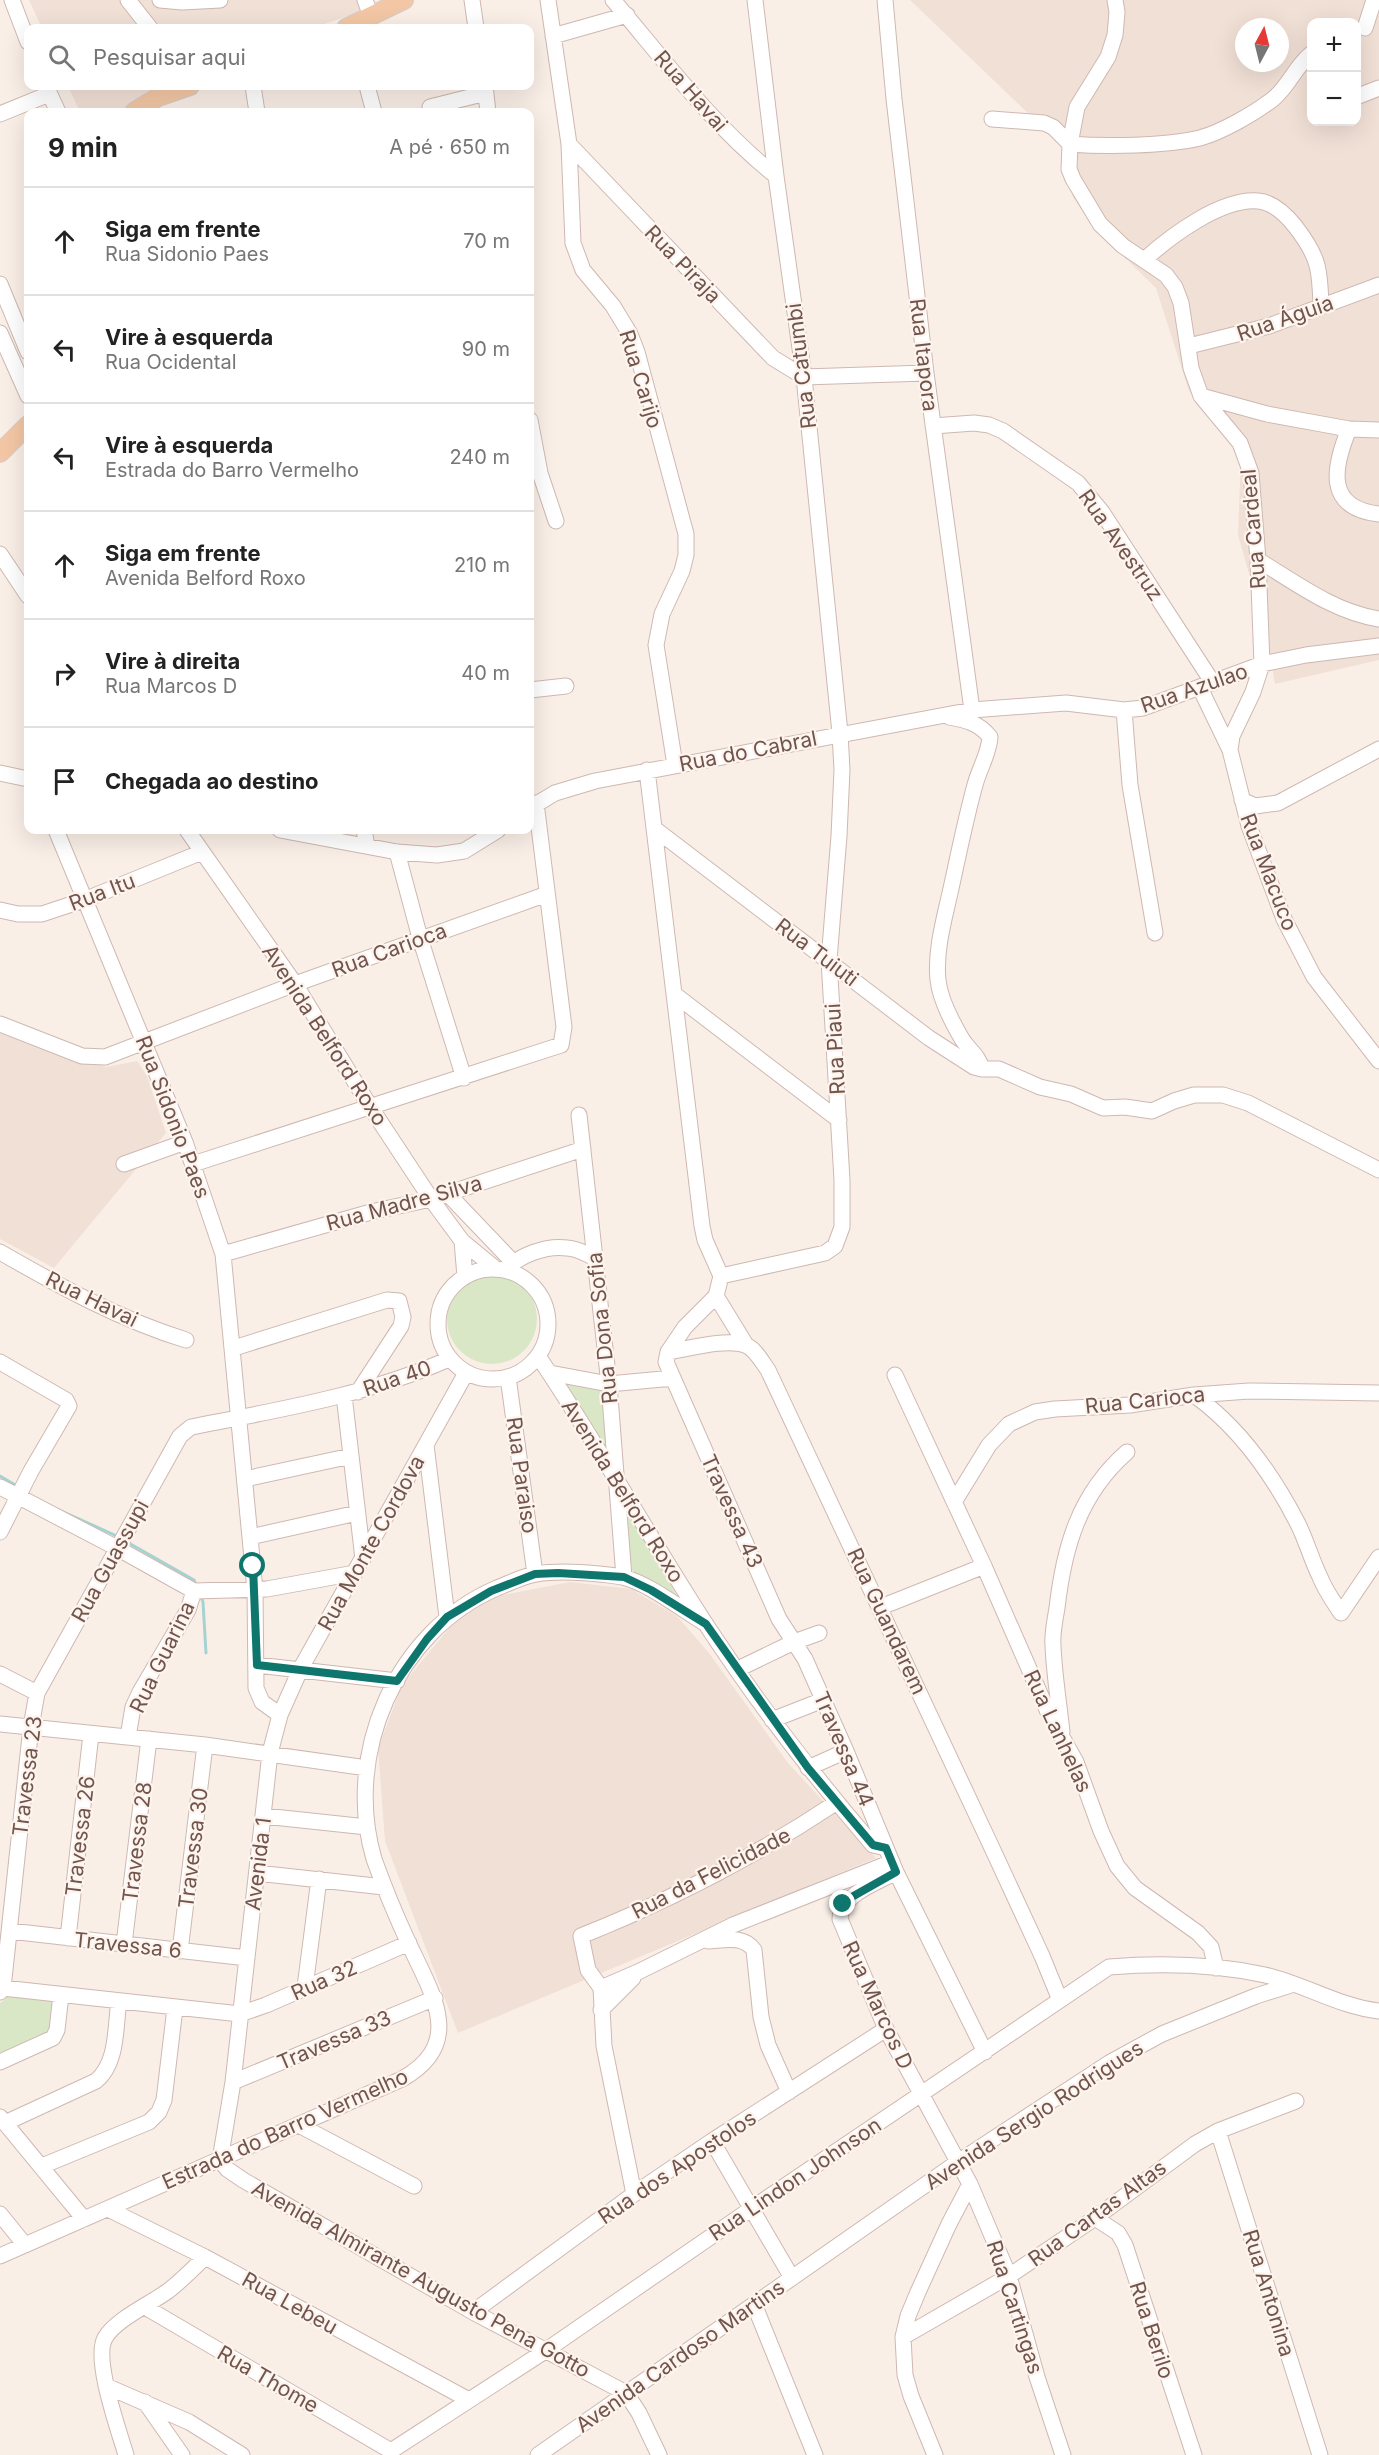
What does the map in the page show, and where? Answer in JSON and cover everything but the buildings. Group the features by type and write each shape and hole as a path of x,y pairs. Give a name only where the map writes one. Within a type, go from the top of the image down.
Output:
{"main road":[{"path":"354,24 368,8 404,0"},
{"path":"143,108 173,90"},
{"path":"0,453 24,429"}],"street":[{"path":"12,0 24,32"},
{"path":"128,0 147,24"},
{"path":"160,0 182,2 220,0"},
{"path":"472,0 475,24"},
{"name":"Rua Carijo","path":"548,0 569,144 571,225 577,257 583,270 613,306 630,334 686,534 684,563 662,614 656,645 675,765"},
{"name":"Rua Havai","path":"614,0 719,125 753,158 776,176"},
{"name":"Rua Catumbi","path":"755,0 776,176 804,377 840,734"},
{"name":"Rua Itapora","path":"885,0 894,99 926,373 972,710"},
{"name":"Rua Cardeal","path":"1115,0 1117,12 1115,35 1108,57 1077,107 1070,144 1069,169 1093,214 1123,246 1166,275 1175,287 1181,303 1191,368 1201,396 1219,421 1233,432 1247,459 1251,473 1258,560 1262,664"},
{"path":"1367,27 1374,0"},
{"path":"553,36 627,15"},
{"path":"992,119 1044,123 1053,127 1070,144 1116,145 1186,140 1215,133 1273,99 1290,82 1307,56"},
{"path":"1361,95 1379,88"},
{"path":"0,114 47,90 56,108"},
{"path":"254,90 256,108"},
{"path":"368,90 373,108"},
{"path":"430,107 482,90"},
{"path":"485,90 487,108"},
{"name":"Rua Piraja","path":"569,144 773,358 804,377"},
{"path":"1145,259 1169,238 1190,224 1223,209 1244,202 1259,201 1281,212 1314,254 1319,273 1321,307"},
{"path":"0,285 24,342"},
{"name":"Rua Águia","path":"1189,346 1244,334 1379,285"},
{"path":"0,333 24,387"},
{"path":"804,377 926,373"},
{"path":"1201,396 1248,410 1349,429 1379,430"},
{"name":"Rua Avestruz","path":"933,426 974,423 989,425 1003,431 1078,483 1102,512 1207,686 1230,750"},
{"path":"1349,429 1336,470 1340,494 1356,510 1379,514"},
{"path":"535,474 556,521"},
{"path":"0,554 24,590"},
{"path":"1258,560 1294,584 1334,604 1360,616 1379,620"},
{"name":"Rua Azulao","path":"972,710 1066,703 1124,710 1158,704 1262,664 1306,655 1379,646"},
{"path":"1230,750 1232,736 1253,692 1262,664"},
{"path":"534,690 566,686"},
{"name":"Rua do Cabral","path":"534,806 575,785 972,710"},
{"path":"1124,710 1130,785 1155,933"},
{"path":"938,715 968,720 980,726 990,737 990,745 979,771 970,806 943,924 938,961 940,987 950,1016 963,1041 981,1061 982,1069"},
{"name":"Rua Piaui","path":"721,1276 825,1253 835,1246 842,1227 839,1120 829,960 839,836 842,770 840,734"},
{"name":"Rua Macuco","path":"1230,750 1249,826 1284,919 1314,976 1379,1061"},
{"path":"1242,800 1255,806 1278,803 1379,750"},
{"path":"550,1373 609,1384 674,1378 666,1362 668,1352 685,1328 716,1296 721,1276 705,1240 702,1226 647,770"},
{"path":"0,773 24,778"},
{"path":"193,1164 560,1047 564,1027 534,812"},
{"name":"Rua Tuiuti","path":"655,829 929,1038 963,1061 982,1069 999,1069 1040,1087 1071,1094 1103,1108 1125,1107 1152,1111 1194,1095 1223,1095 1248,1103 1379,1170"},
{"name":"Rua Sidonio Paes","path":"58,834 193,1164 223,1254 234,1348 255,1590 256,1688 262,1702 280,1715"},
{"name":"Avenida Belford Roxo","path":"190,834 295,984 371,1108 431,1199 462,1241 529,1282 540,1295 546,1309 548,1325 545,1341 538,1356 706,1624 772,1720 837,1803 873,1845 891,1861"},
{"path":"302,834 419,855 450,855 464,851 475,837"},
{"path":"365,834 367,846"},
{"name":"Rua Itu","path":"0,910 18,914 42,915 202,852"},
{"path":"397,852 420,938 464,1078"},
{"name":"Rua Carioca","path":"0,1024 82,1056 97,1058 144,1043 420,938 547,894"},
{"path":"674,994 839,1120"},
{"name":"Rua Dona Sofia","path":"579,1115 609,1384 624,1577"},
{"path":"124,1164 184,1142"},
{"name":"Rua Madre Silva","path":"223,1254 371,1212 431,1199 583,1149"},
{"path":"447,1193 505,1267"},
{"path":"462,1241 465,1277"},
{"path":"538,1356 525,1369 508,1377 487,1379 466,1373 449,1359 441,1345 438,1315 443,1300 465,1277 505,1267 553,1248 568,1248 595,1257"},
{"name":"Rua Havai","path":"0,1252 121,1315 186,1340"},
{"path":"716,1296 746,1345"},
{"path":"234,1348 387,1300 399,1301 403,1317 401,1326 351,1393 351,1456 363,1559"},
{"path":"668,1352 724,1344 746,1345"},
{"name":"Rua Guandarem","path":"746,1345 757,1354 778,1388 1042,1956 1060,2000"},
{"name":"Rua 40","path":"351,1393 426,1369 449,1359"},
{"path":"0,1362 66,1400 69,1406 0,1532"},
{"name":"Rua Monte Cordova","path":"280,1715 302,1668 466,1373"},
{"name":"Rua Lanhelas","path":"895,1375 984,1566 1048,1712 1076,1762 1101,1831 1117,1866 1135,1888 1198,1934 1211,1947 1216,1968"},
{"name":"Rua Paraiso","path":"508,1377 535,1574"},
{"name":"Travessa 43","path":"674,1378 779,1619 794,1642"},
{"name":"Rua Carioca","path":"954,1502 989,1444 1009,1424 1035,1412 1130,1405 1194,1395 1259,1391 1379,1393"},
{"path":"239,1418 351,1393"},
{"path":"1194,1395 1220,1414 1245,1441 1269,1473 1298,1523 1320,1579 1341,1613 1379,1557"},
{"name":"Rua Guassupi","path":"37,1693 128,1527 184,1431 191,1427 239,1418"},
{"path":"426,1445 447,1617"},
{"path":"1063,1736 1053,1643 1058,1594 1066,1554 1076,1521 1087,1500 1103,1476 1127,1452"},
{"path":"245,1479 351,1456"},
{"path":"0,1487 21,1490 119,1544 198,1592 255,1590 355,1573"},
{"path":"250,1537 357,1513"},
{"path":"881,1607 984,1566"},
{"name":"Estrada do Barro Vermelho","path":"0,2256 402,2079 419,2068 429,2057 437,2037 438,2008 384,1887 369,1844 365,1806 367,1768 375,1724 397,1681 420,1648 447,1617 491,1591 535,1574 558,1573 624,1577 651,1590 706,1624"},
{"name":"Rua Guarina","path":"0,1724 128,1737 133,1707 140,1692 198,1592"},
{"path":"738,1669 794,1642 819,1633"},
{"name":"Travessa 44","path":"794,1642 801,1651 846,1751 891,1861 985,2052"},
{"path":"257,1665 302,1668 397,1681"},
{"path":"0,1674 37,1693"},
{"name":"Travessa 23","path":"10,1931 31,1727 37,1693"},
{"path":"772,1720 823,1700"},
{"name":"Avenida 1","path":"220,2160 233,2082 270,1753 280,1715"},
{"name":"Travessa 26","path":"68,1938 92,1734"},
{"path":"128,1737 270,1753 367,1768"},
{"name":"Travessa 28","path":"124,1944 149,1739"},
{"name":"Travessa 30","path":"180,1951 205,1745"},
{"path":"808,1768 846,1751"},
{"name":"Rua da Felicidade","path":"601,1988 588,1970 581,1936 621,1920 730,1868 837,1803"},
{"path":"264,1816 367,1827"},
{"path":"634,2194 604,2046 601,1988 733,1925 891,1861"},
{"name":"Rua Marcos D","path":"891,1861 843,1904 840,1919 886,2029 958,2162"},
{"path":"257,1873 384,1887"},
{"path":"305,1987 319,1879"},
{"path":"10,1931 2,1990 240,2014"},
{"name":"Travessa 6","path":"10,1931 247,1958"},
{"path":"702,1941 741,1940 748,1942 754,1950 761,2017 772,2054 789,2092"},
{"name":"Rua 32","path":"240,2014 409,1943"},
{"name":"Rua Lindon Johnson","path":"391,2451 545,2351 1109,1967 1145,1964 1216,1968"},
{"path":"1216,1968 1266,1975 1361,2009 1379,2011"},
{"path":"601,2010 638,1972"},
{"name":"Avenida Sergio Rodrigues","path":"792,2278 958,2162 1133,2049 1162,2034 1256,1996 1294,1984"},
{"path":"0,2062 53,2038 57,2030 61,1995"},
{"name":"Travessa 33","path":"233,2082 435,1998"},
{"path":"84,2219 3,2120 96,2081 104,2074 112,2056 119,2001"},
{"path":"42,2166 149,2122 159,2112 164,2100 175,2008"},
{"path":"1361,2009 1379,2025"},
{"name":"Rua dos Apostolos","path":"473,2312 634,2194 886,2029"},
{"name":"Rua Cartas Altas","path":"903,2337 1009,2276 1095,2218 1176,2157 1218,2131 1296,2101"},
{"path":"299,2125 414,2186"},
{"name":"Rua Antonina","path":"1218,2131 1320,2455"},
{"path":"712,2141 792,2278"},
{"name":"Avenida Almirante Augusto Pena Gotto","path":"220,2160 227,2169 243,2180 473,2312 626,2393"},
{"name":"Rua Cartingas","path":"958,2162 970,2184 1009,2276 1037,2377 1063,2455"},
{"path":"935,2455 905,2375 903,2337 908,2316 918,2292 970,2184"},
{"name":"Rua Lebeu","path":"108,2209 205,2257 469,2400"},
{"path":"0,2214 25,2245"},
{"name":"Rua Berilo","path":"1095,2218 1118,2233 1125,2245 1194,2455"},
{"path":"126,2455 106,2385 103,2367 104,2339 115,2326 170,2290 205,2257"},
{"name":"Avenida Cardoso Martins","path":"540,2454 792,2278"},
{"path":"753,2304 815,2455"},
{"name":"Rua Thome","path":"145,2307 391,2451"},
{"path":"106,2385 189,2422 242,2455"},
{"path":"626,2393 639,2413 659,2455"},
{"path":"143,2400 182,2455"},
{"path":"171,2437 189,2422"}],"shaded area":[{"path":"29,0 366,0 366,10 324,24 40,24"},
{"path":"910,0 1379,0 1379,660 1275,684 1267,637 1238,535 1241,455 1189,391 1156,288 1093,227 1073,197 1063,147"},
{"path":"70,90 150,90 125,108 78,108"},
{"path":"0,1031 106,1067 137,1061 147,1076 166,1133 54,1268 0,1239"},
{"path":"570,1582 631,1589 677,1616 709,1653 788,1763 876,1858 458,2033 385,1841 378,1748 402,1685 455,1621 492,1597"}],"green space":[{"path":"492,1274 509,1278 524,1287 533,1302 537,1319 533,1336 524,1351 509,1360 492,1364 475,1360 460,1351 451,1336 447,1319 451,1302 460,1287 475,1278"},
{"path":"561,1381 601,1386 616,1481"},
{"path":"616,1481 682,1606 633,1574"},
{"path":"8,1996 56,2001 50,2035 0,2056 0,2003"}],"waterway":[{"path":"0,1476 17,1486"},
{"path":"59,1510 119,1537"},
{"path":"127,1542 194,1580 196,1586"},
{"path":"200,1595 203,1602 206,1653"}],"route":[{"path":"253,1566 257,1665 302,1668 397,1681 427,1639 447,1617 470,1601 514,1581 535,1574 581,1574 624,1577 651,1590 706,1624 808,1768 873,1845 886,1848 896,1872 843,1904"}]}
